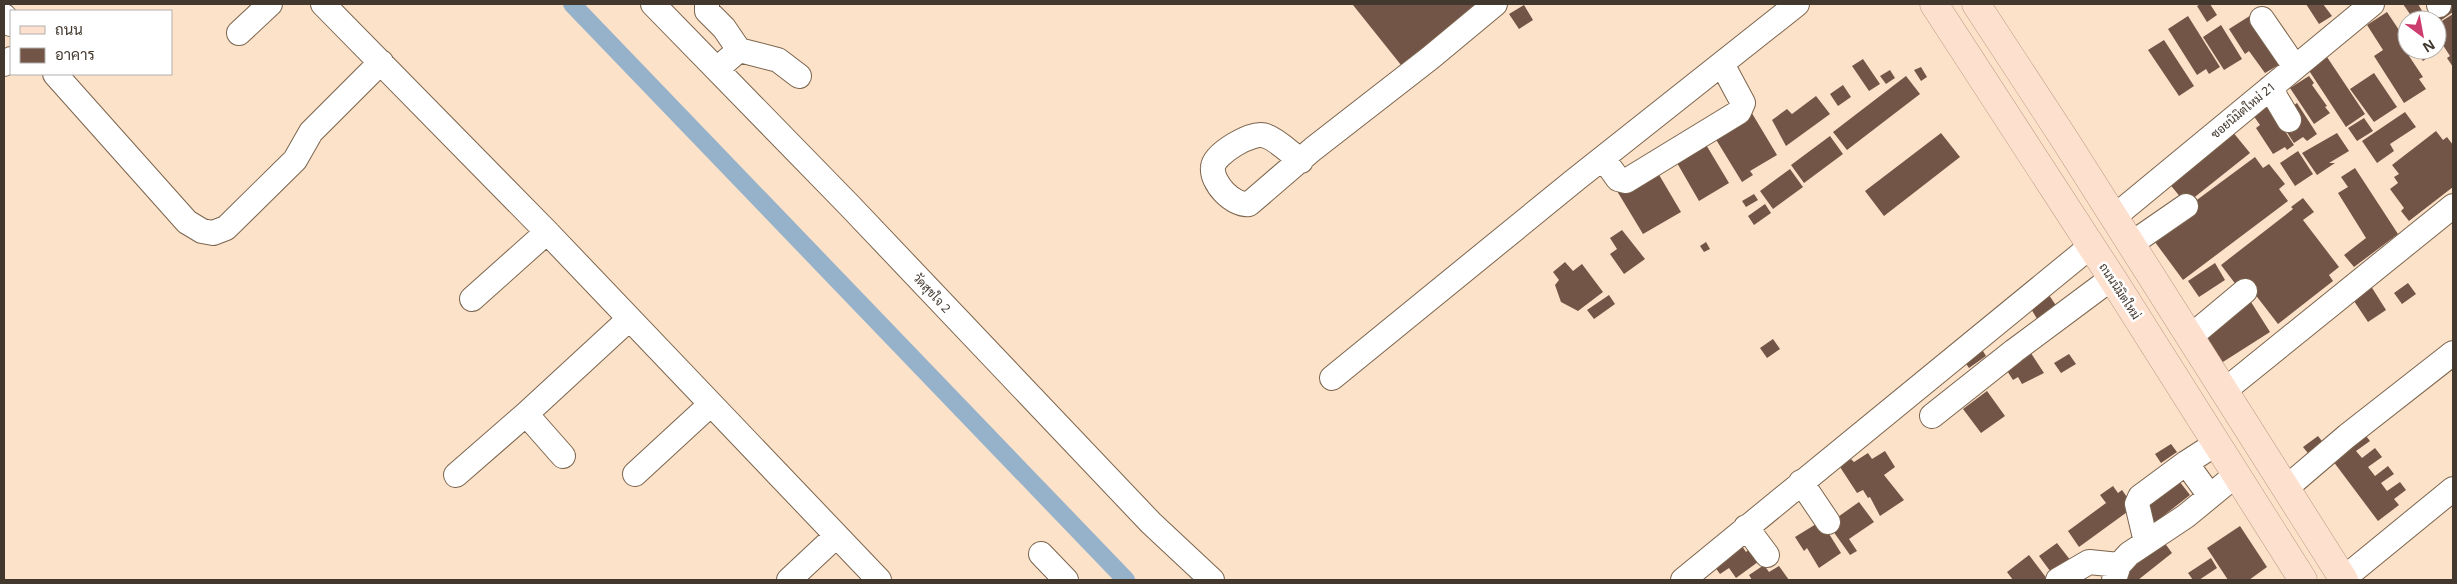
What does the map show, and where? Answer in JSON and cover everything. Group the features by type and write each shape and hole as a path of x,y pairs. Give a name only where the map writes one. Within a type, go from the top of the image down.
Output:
{"main road":[{"name":"ถนนนิมิตใหม่","path":"1934,4 2112,278 2303,580"},
{"path":"1976,4 2114,217 2343,579"}],"street":[{"path":"239,33 270,4"},
{"path":"323,4 547,232 879,580"},
{"name":"วัดสุขใจ 2","path":"653,4 849,205 1151,523 1212,580"},
{"path":"707,4 707,11 724,28 739,50 778,60 799,76"},
{"path":"1301,160 1495,4"},
{"path":"1332,378 1603,158 1797,4"},
{"name":"ซอยนิมิตใหม่ 21","path":"2114,217 2372,4"},
{"path":"2262,18 2295,67"},
{"path":"717,70 739,50"},
{"path":"57,75 187,222 202,231 214,233 226,228 268,188 295,160 311,132 381,62"},
{"path":"1603,158 1618,179 1626,181 1739,112 1743,103 1722,64"},
{"path":"2270,88 2290,120"},
{"path":"2131,244 2186,206"},
{"path":"2224,391 2453,206"},
{"path":"472,299 547,232"},
{"path":"1684,580 1746,527 2091,246"},
{"path":"1932,416 2014,351 2112,278"},
{"path":"2190,337 2245,291"},
{"path":"456,475 526,414 628,319"},
{"path":"2285,489 2346,436 2453,353"},
{"path":"635,474 711,404"},
{"path":"526,414 563,456"},
{"path":"2146,542 2136,504 2140,497 2217,443"},
{"path":"2186,463 2210,496"},
{"path":"2058,580 2089,562 2117,573 2129,554 2171,528 2237,474"},
{"path":"1801,482 1828,522"},
{"path":"2343,579 2453,489"},
{"path":"1746,527 1767,555"},
{"path":"789,580 836,536"},
{"path":"1041,554 1066,580"}],"building":[{"path":"1478,4 1401,65 1353,5"},
{"path":"2210,4 2217,15 2207,22 2197,6"},
{"path":"2306,4 2323,4 2332,16 2319,24"},
{"path":"2403,4 2418,4 2422,10 2407,10"},
{"path":"2442,4 2453,4 2453,12 2447,16 2447,10 2433,10"},
{"path":"1524,5 1533,20 1519,29 1509,14"},
{"path":"2256,12 2282,63 2265,73 2249,51 2245,54 2229,29"},
{"path":"2387,12 2397,27 2397,60 2412,60 2423,77 2419,79 2426,89 2404,103 2374,56 2383,50 2367,25"},
{"path":"2453,14 2453,67 2447,58 2450,56 2447,51 2447,18"},
{"path":"2188,16 2220,67 2209,74 2206,69 2197,75 2168,29"},
{"path":"2221,25 2242,59 2224,70 2203,37"},
{"path":"2164,40 2194,86 2179,96 2148,50"},
{"path":"2327,57 2365,114 2346,127 2308,69"},
{"path":"1863,59 1880,84 1869,91 1852,66"},
{"path":"1921,67 1927,77 1921,81 1914,70"},
{"path":"1890,70 1895,78 1886,84 1880,76"},
{"path":"2374,73 2397,107 2374,122 2350,89"},
{"path":"1906,76 1920,94 1847,150 1833,132"},
{"path":"2309,76 2314,83 2312,85 2330,113 2314,124 2290,88"},
{"path":"1843,85 1851,97 1838,106 1830,94"},
{"path":"1816,96 1830,114 1786,146 1772,120 1787,109 1792,114"},
{"path":"2297,103 2317,134 2307,141 2303,137 2294,143 2282,125 2286,111"},
{"path":"2268,105 2294,145 2287,150 2285,147 2273,154 2256,128 2260,125 2253,115"},
{"path":"1750,110 1777,155 1750,171 1753,175 1742,182 1712,133"},
{"path":"2405,112 2416,127 2390,144 2394,151 2377,163 2362,141"},
{"path":"2364,118 2373,131 2357,141 2348,128"},
{"path":"2232,131 2250,153 2186,204 2168,182"},
{"path":"2436,131 2443,140 2447,137 2453,145 2453,187 2409,221 2401,211 2404,208 2390,189 2398,183 2394,177 2399,174 2392,165"},
{"path":"1941,133 1960,157 1884,216 1865,191"},
{"path":"2337,133 2349,151 2329,163 2335,163 2317,175 2302,153"},
{"path":"1830,136 1843,154 1804,183 1791,165"},
{"path":"1702,138 1729,183 1699,201 1673,156"},
{"path":"2298,151 2313,174 2295,186 2280,163"},
{"path":"2255,157 2263,168 2269,164 2285,184 2279,189 2288,201 2183,280 2152,238 2186,208"},
{"path":"1655,168 1681,212 1643,234 1617,191"},
{"path":"2355,168 2398,234 2354,267 2344,255 2366,238 2338,193 2348,187 2341,177"},
{"path":"1790,169 1803,187 1773,209 1760,191"},
{"path":"1754,194 1758,200 1746,207 1742,201"},
{"path":"2303,198 2314,212 2303,220 2339,267 2329,275 2333,281 2278,324 2244,280 2237,286 2221,265 2293,209 2291,207"},
{"path":"1765,204 1771,213 1754,225 1748,216"},
{"path":"1622,230 1645,259 1624,274 1610,254 1617,249 1610,238"},
{"path":"1706,242 1710,249 1704,252 1700,246"},
{"path":"1565,262 1573,271 1582,264 1603,292 1578,311 1561,302 1555,285 1559,280 1553,272"},
{"path":"2215,263 2225,280 2199,297 2188,281"},
{"path":"2369,283 2386,310 2368,322 2350,295"},
{"path":"2408,283 2416,294 2402,304 2394,293"},
{"path":"2047,292 2059,310 2039,322 2028,304"},
{"path":"1609,295 1615,304 1594,319 1587,310"},
{"path":"2251,302 2270,332 2215,367 2196,338"},
{"path":"1773,339 1780,349 1767,358 1760,348"},
{"path":"1980,346 1986,356 1969,368 1962,358"},
{"path":"2027,347 2044,373 2022,384 2018,377 2013,380 2002,363"},
{"path":"2069,354 2076,364 2061,373 2054,363"},
{"path":"1987,391 2005,416 1981,433 1963,409"},
{"path":"2363,432 2370,441 2356,451 2362,458 2375,448 2382,457 2368,467 2375,476 2388,466 2394,474 2381,483 2387,491 2400,482 2406,490 2394,499 2399,505 2378,521 2327,453"},
{"path":"2318,436 2325,445 2311,457 2303,447"},
{"path":"2171,444 2177,452 2161,463 2155,454"},
{"path":"1885,451 1895,467 1884,475 1904,500 1880,516 1870,497 1868,498 1863,490 1857,493 1840,467 1851,459 1854,462 1868,453 1872,459"},
{"path":"2176,477 2190,495 2153,524 2139,506"},
{"path":"2113,486 2118,493 2122,490 2134,507 2079,547 2068,531 2106,503 2100,495"},
{"path":"1859,502 1874,522 1849,539 1857,551 1850,555 1828,524"},
{"path":"1821,521 1841,553 1819,568 1807,548 1804,551 1795,537"},
{"path":"2240,526 2267,567 2249,580 2228,580 2207,548"},
{"path":"2164,542 2172,553 2138,580 2128,580 2123,574"},
{"path":"1740,543 1746,552 1749,549 1758,562 1736,578 1729,568 1720,574 1712,563"},
{"path":"2057,543 2071,561 2053,575 2039,556"},
{"path":"2029,555 2048,580 2013,580 2007,572"},
{"path":"2211,558 2217,568 2199,580 2193,580 2188,573"},
{"path":"1764,565 1769,572 1779,566 1789,580 1752,580 1749,575"}],"waterway":[{"path":"572,4 1126,580"}]}
